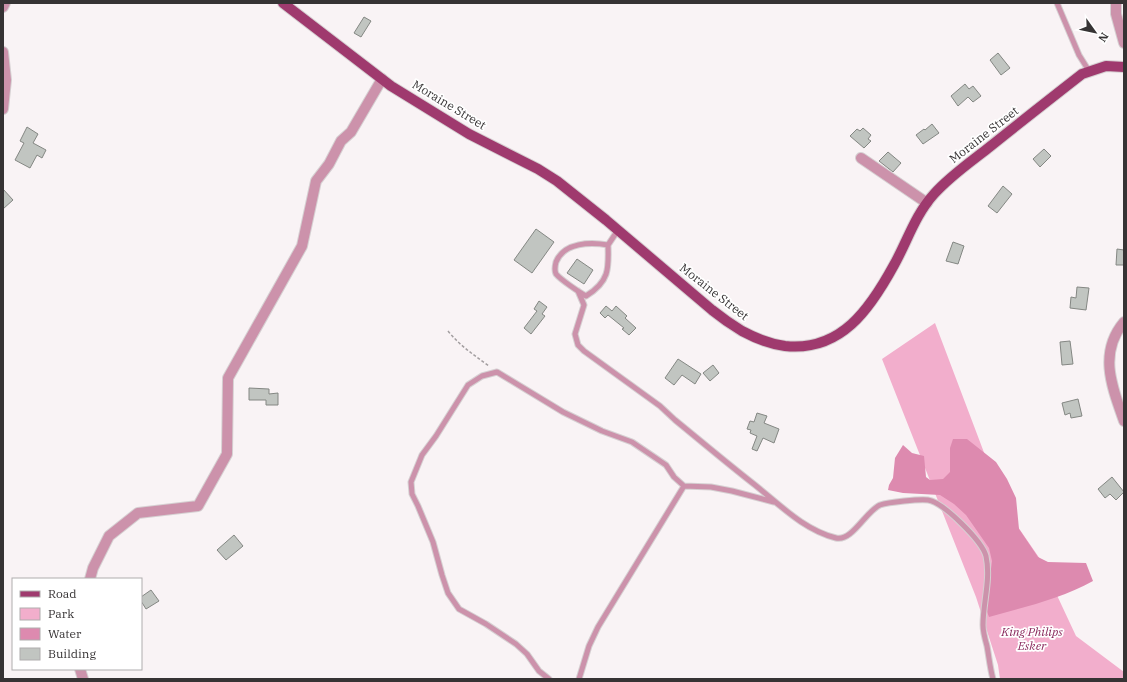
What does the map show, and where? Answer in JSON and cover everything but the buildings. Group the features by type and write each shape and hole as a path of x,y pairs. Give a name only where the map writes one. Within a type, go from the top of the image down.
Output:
{"main road":[{"name":"Moraine Street","path":"283,3 386,82 470,134 538,169 583,201 712,310 743,332 774,344 796,347 808,346 830,340 852,324 861,315 879,291 894,266 910,231 927,203 934,193 959,171 1082,74 1106,66 1124,67"}],"street":[{"path":"3,7 5,3"},
{"path":"1116,5 1119,30 1124,43"},
{"path":"3,52 6,80 3,109"},
{"path":"90,578 93,568 109,536 138,513 198,506 227,454 228,378 302,246 316,181 329,164 341,141 351,132 386,82"},
{"path":"861,158 927,203"},
{"path":"1124,322 1114,336 1110,348 1109,361 1110,379 1124,421"}],"lane":[{"path":"1057,3 1079,55 1089,71"},
{"path":"608,245 589,242 567,249 557,260 554,268 556,274 586,296 594,291 605,280 609,266 608,245 618,230"},
{"path":"578,291 584,305 575,334 578,345 584,351 660,406 785,511 810,527 838,538 847,536 871,511 881,505 907,501 929,500 941,506 979,543 985,554 987,566 987,586 983,626 993,679"},
{"path":"549,679 539,671 527,654 516,644 460,609 448,593 433,542 412,494 411,482 422,455 436,436 468,385 482,376 497,372 563,412 602,431 632,442 666,465 674,477 684,486 711,487 774,502"},
{"path":"579,679 589,646 598,627 684,486"}],"path":[{"path":"448,331 469,353 497,372"}],"green space":[{"name":"King Philips Esker","path":"935,323 1005,508 1040,559 1076,636 1124,672 1124,679 1000,679 998,665 976,597 882,359"}],"water":[{"path":"953,439 967,439 996,462 1007,479 1016,498 1019,529 1038,557 1048,562 1086,563 1093,581 1055,598 989,617 986,609 992,561 989,548 966,515 954,504 940,495 903,493 888,490 893,478 895,458 903,445 912,453 924,456 926,477 930,480 943,479 950,472 950,448"}]}
